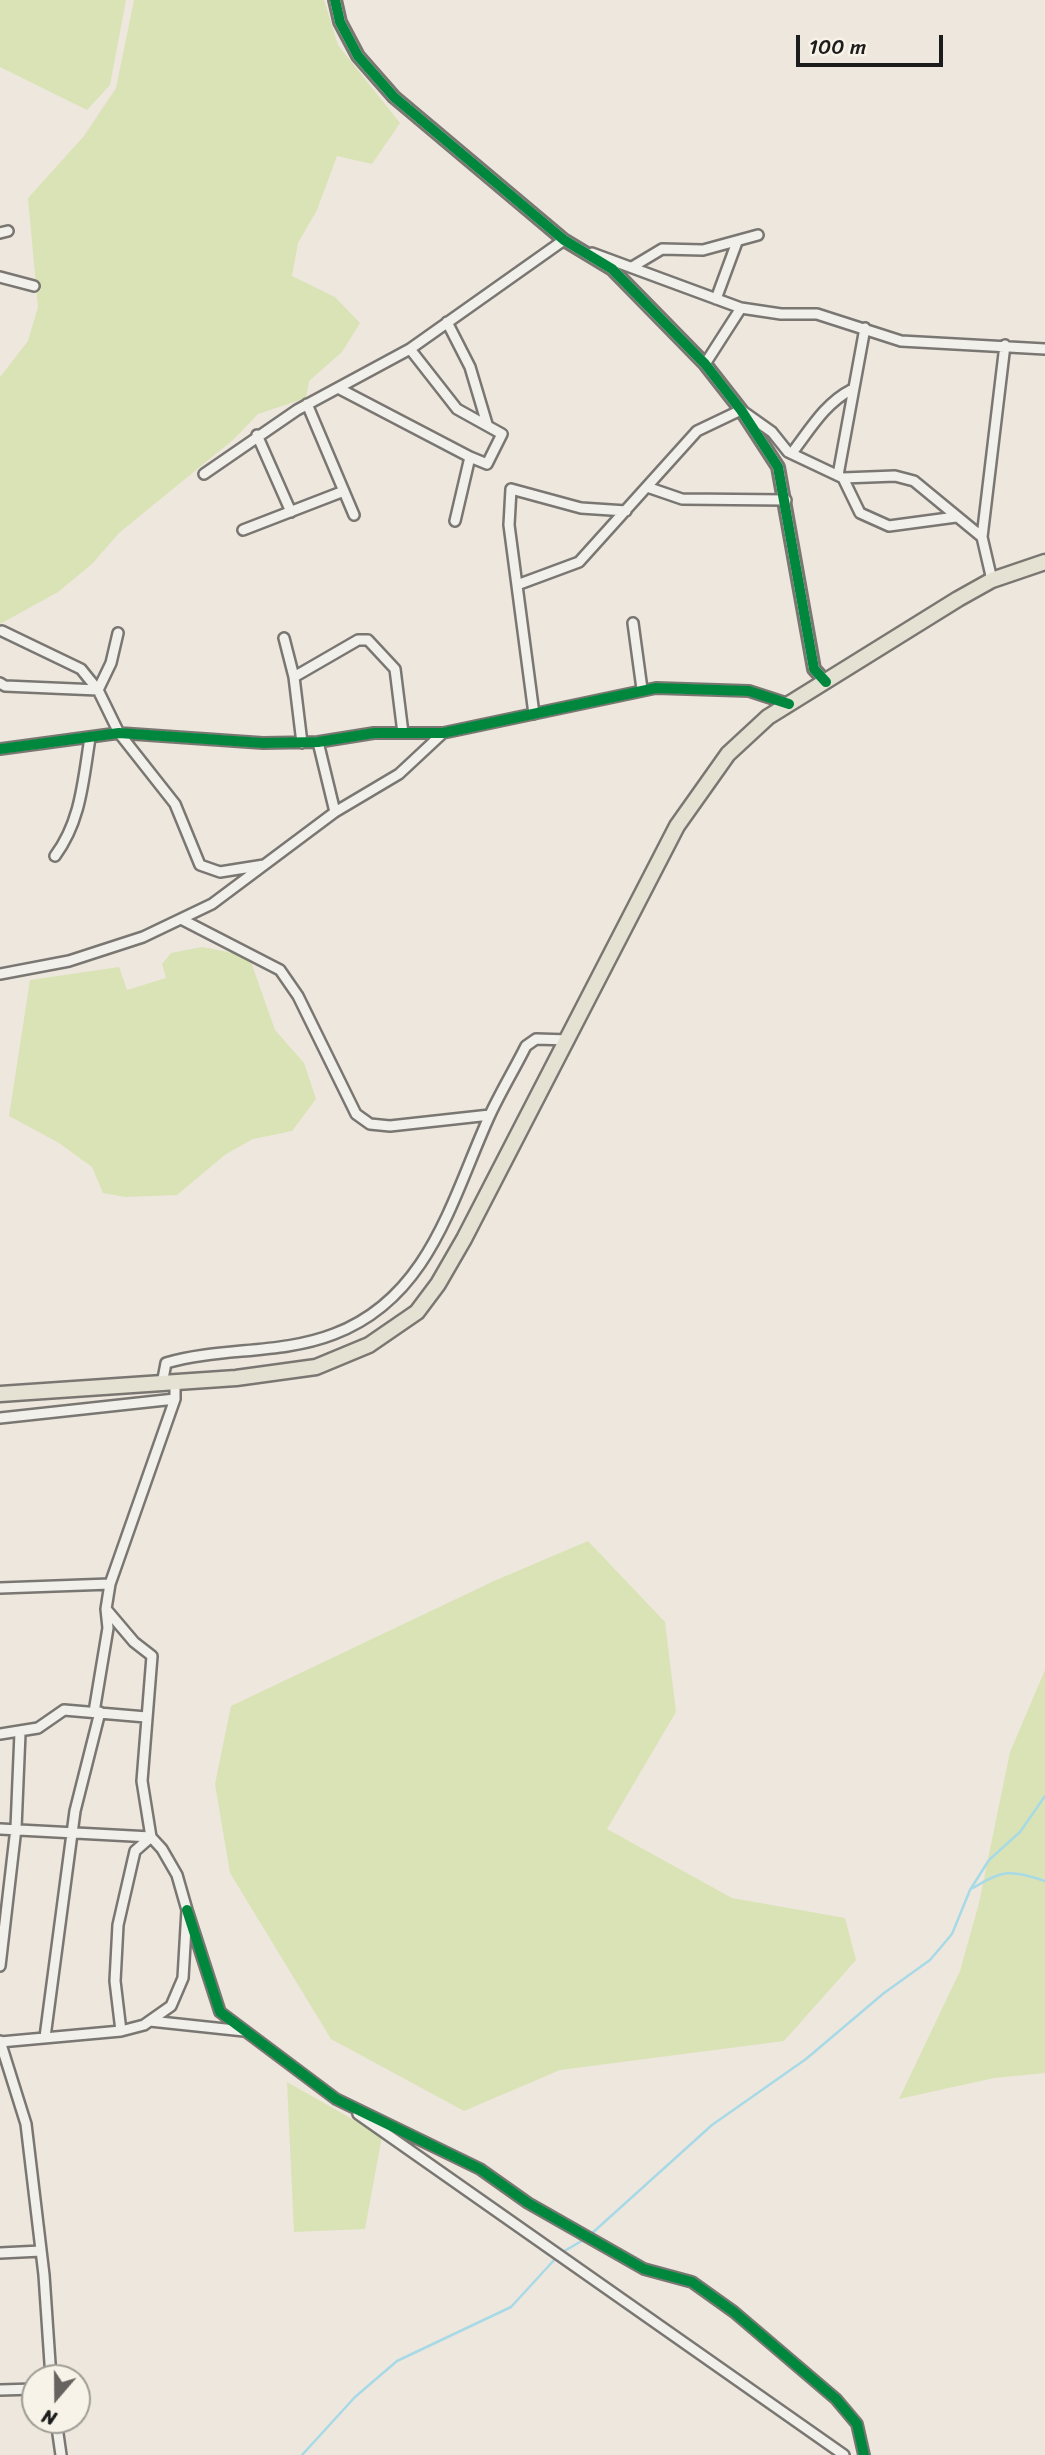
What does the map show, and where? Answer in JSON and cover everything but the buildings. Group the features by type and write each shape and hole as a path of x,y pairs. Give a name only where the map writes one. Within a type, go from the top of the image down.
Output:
{"main road":[{"path":"0,1394 168,1384 316,1367 369,1345 416,1311 438,1284 464,1239 689,806 737,744 789,704 992,580 1045,562"}],"street":[{"path":"335,0 340,22 358,56 394,97 564,240 612,269 705,364 741,410 778,467 814,669 826,681"},
{"path":"632,267 662,249 703,250 758,235"},
{"path":"204,474 257,435 307,404 410,349 564,240"},
{"path":"716,299 737,242"},
{"path":"576,247 741,307 781,314 817,314 901,341 1045,349"},
{"path":"0,277 34,286"},
{"path":"705,364 741,307"},
{"path":"447,322 470,367 487,424"},
{"path":"865,328 851,390 841,476 860,513 889,526 956,517"},
{"path":"992,580 982,537 1005,345"},
{"path":"338,388 487,464 502,437 500,431 457,409 410,349"},
{"path":"792,453 821,414 839,396 851,390"},
{"path":"307,404 354,515"},
{"path":"741,410 772,432 792,453 841,476 895,476 914,481 982,537"},
{"path":"517,585 579,562 697,431 741,410"},
{"path":"257,435 291,512"},
{"path":"455,521 470,457"},
{"path":"647,487 682,499 786,500"},
{"path":"534,714 509,525 511,489 582,508 626,511"},
{"path":"243,530 344,491"},
{"path":"633,623 642,689"},
{"path":"2,631 81,669 98,690 119,733 175,804 200,864 220,872 266,865"},
{"path":"98,690 111,663 118,633"},
{"path":"284,638 294,677 302,743"},
{"path":"294,677 358,640 368,640 395,669 403,733"},
{"path":"0,683 5,686 98,690"},
{"path":"0,749 119,733 302,743 373,733 443,733 642,689 749,691 789,704"},
{"path":"0,974 69,961 143,937 212,904 335,812 399,774 443,733"},
{"path":"55,856 70,836 77,817 90,738"},
{"path":"318,742 335,812"},
{"path":"181,919 280,970 298,996 356,1114 370,1124 390,1125 490,1115"},
{"path":"45,2037 72,1830 97,1712 108,1628 106,1609 110,1584 176,1399 168,1384 166,1363 270,1349 333,1335 379,1312 414,1277 449,1214 490,1115 526,1046 536,1039 569,1040"},
{"path":"0,1419 176,1399"},
{"path":"0,1588 110,1584"},
{"path":"106,1609 134,1642 152,1656 152,1687 146,1717 142,1781 151,1837 162,1849 177,1875 220,2012 336,2099 844,2455"},
{"path":"0,1734 20,1733 38,1728 64,1710 146,1717"},
{"path":"0,1966 16,1828 20,1733"},
{"path":"0,1829 72,1830 151,1837"},
{"path":"121,2031 115,1981 118,1924 135,1851 151,1837"},
{"path":"50,2364 41,2251 26,2124 0,2042 121,2031 150,2021 171,2006 183,1978 187,1910"},
{"path":"150,2021 246,2031"},
{"path":"336,2099 480,2169 528,2203 644,2269 692,2282 734,2312 836,2399 857,2424 864,2455"},
{"path":"0,2253 41,2251"},
{"path":"0,2390 21,2389"},
{"path":"58,2434 61,2455"}],"green space":[{"path":"0,0 126,0 110,85 87,110 0,67"},
{"path":"134,0 324,0 338,45 400,123 372,164 337,156 317,210 298,243 292,276 335,297 360,323 342,352 309,381 306,398 258,414 234,439 119,533 92,564 58,592 0,624 0,377 28,341 38,307 28,198 84,136 116,88"},
{"path":"202,947 233,953 251,962 275,1030 304,1063 316,1099 292,1131 253,1139 226,1154 177,1195 125,1197 103,1193 92,1167 59,1143 9,1116 30,980 119,967 127,990 166,978 162,964 171,953"},
{"path":"588,1541 665,1622 676,1712 607,1829 732,1898 845,1918 856,1960 784,2041 560,2070 464,2111 331,2039 230,1873 215,1784 231,1706 494,1581"},
{"path":"1045,1670 1045,2073 994,2078 899,2099 960,1971 979,1903 1010,1752"},
{"path":"287,2082 382,2136 365,2229 294,2232"}],"waterway":[{"path":"590,2235 712,2125 806,2059 884,1993 930,1960 952,1934 970,1890 989,1860 1020,1832 1045,1796"},
{"path":"973,1888 992,1877 1007,1873 1045,1881"},
{"path":"561,2253 585,2239"},
{"path":"302,2455 355,2397 397,2361 511,2307 556,2258"}],"cycle path":[{"path":"335,0 340,22 358,56 394,97 564,240 612,269 705,364 741,410 778,467 814,669 826,682"},
{"path":"0,749 119,733 263,743 318,742 374,733 443,733 656,688 749,691 789,704"},
{"path":"187,1910 220,2012 336,2099 480,2169 528,2203 644,2269 692,2282 734,2312 836,2399 857,2424 864,2455"}]}
